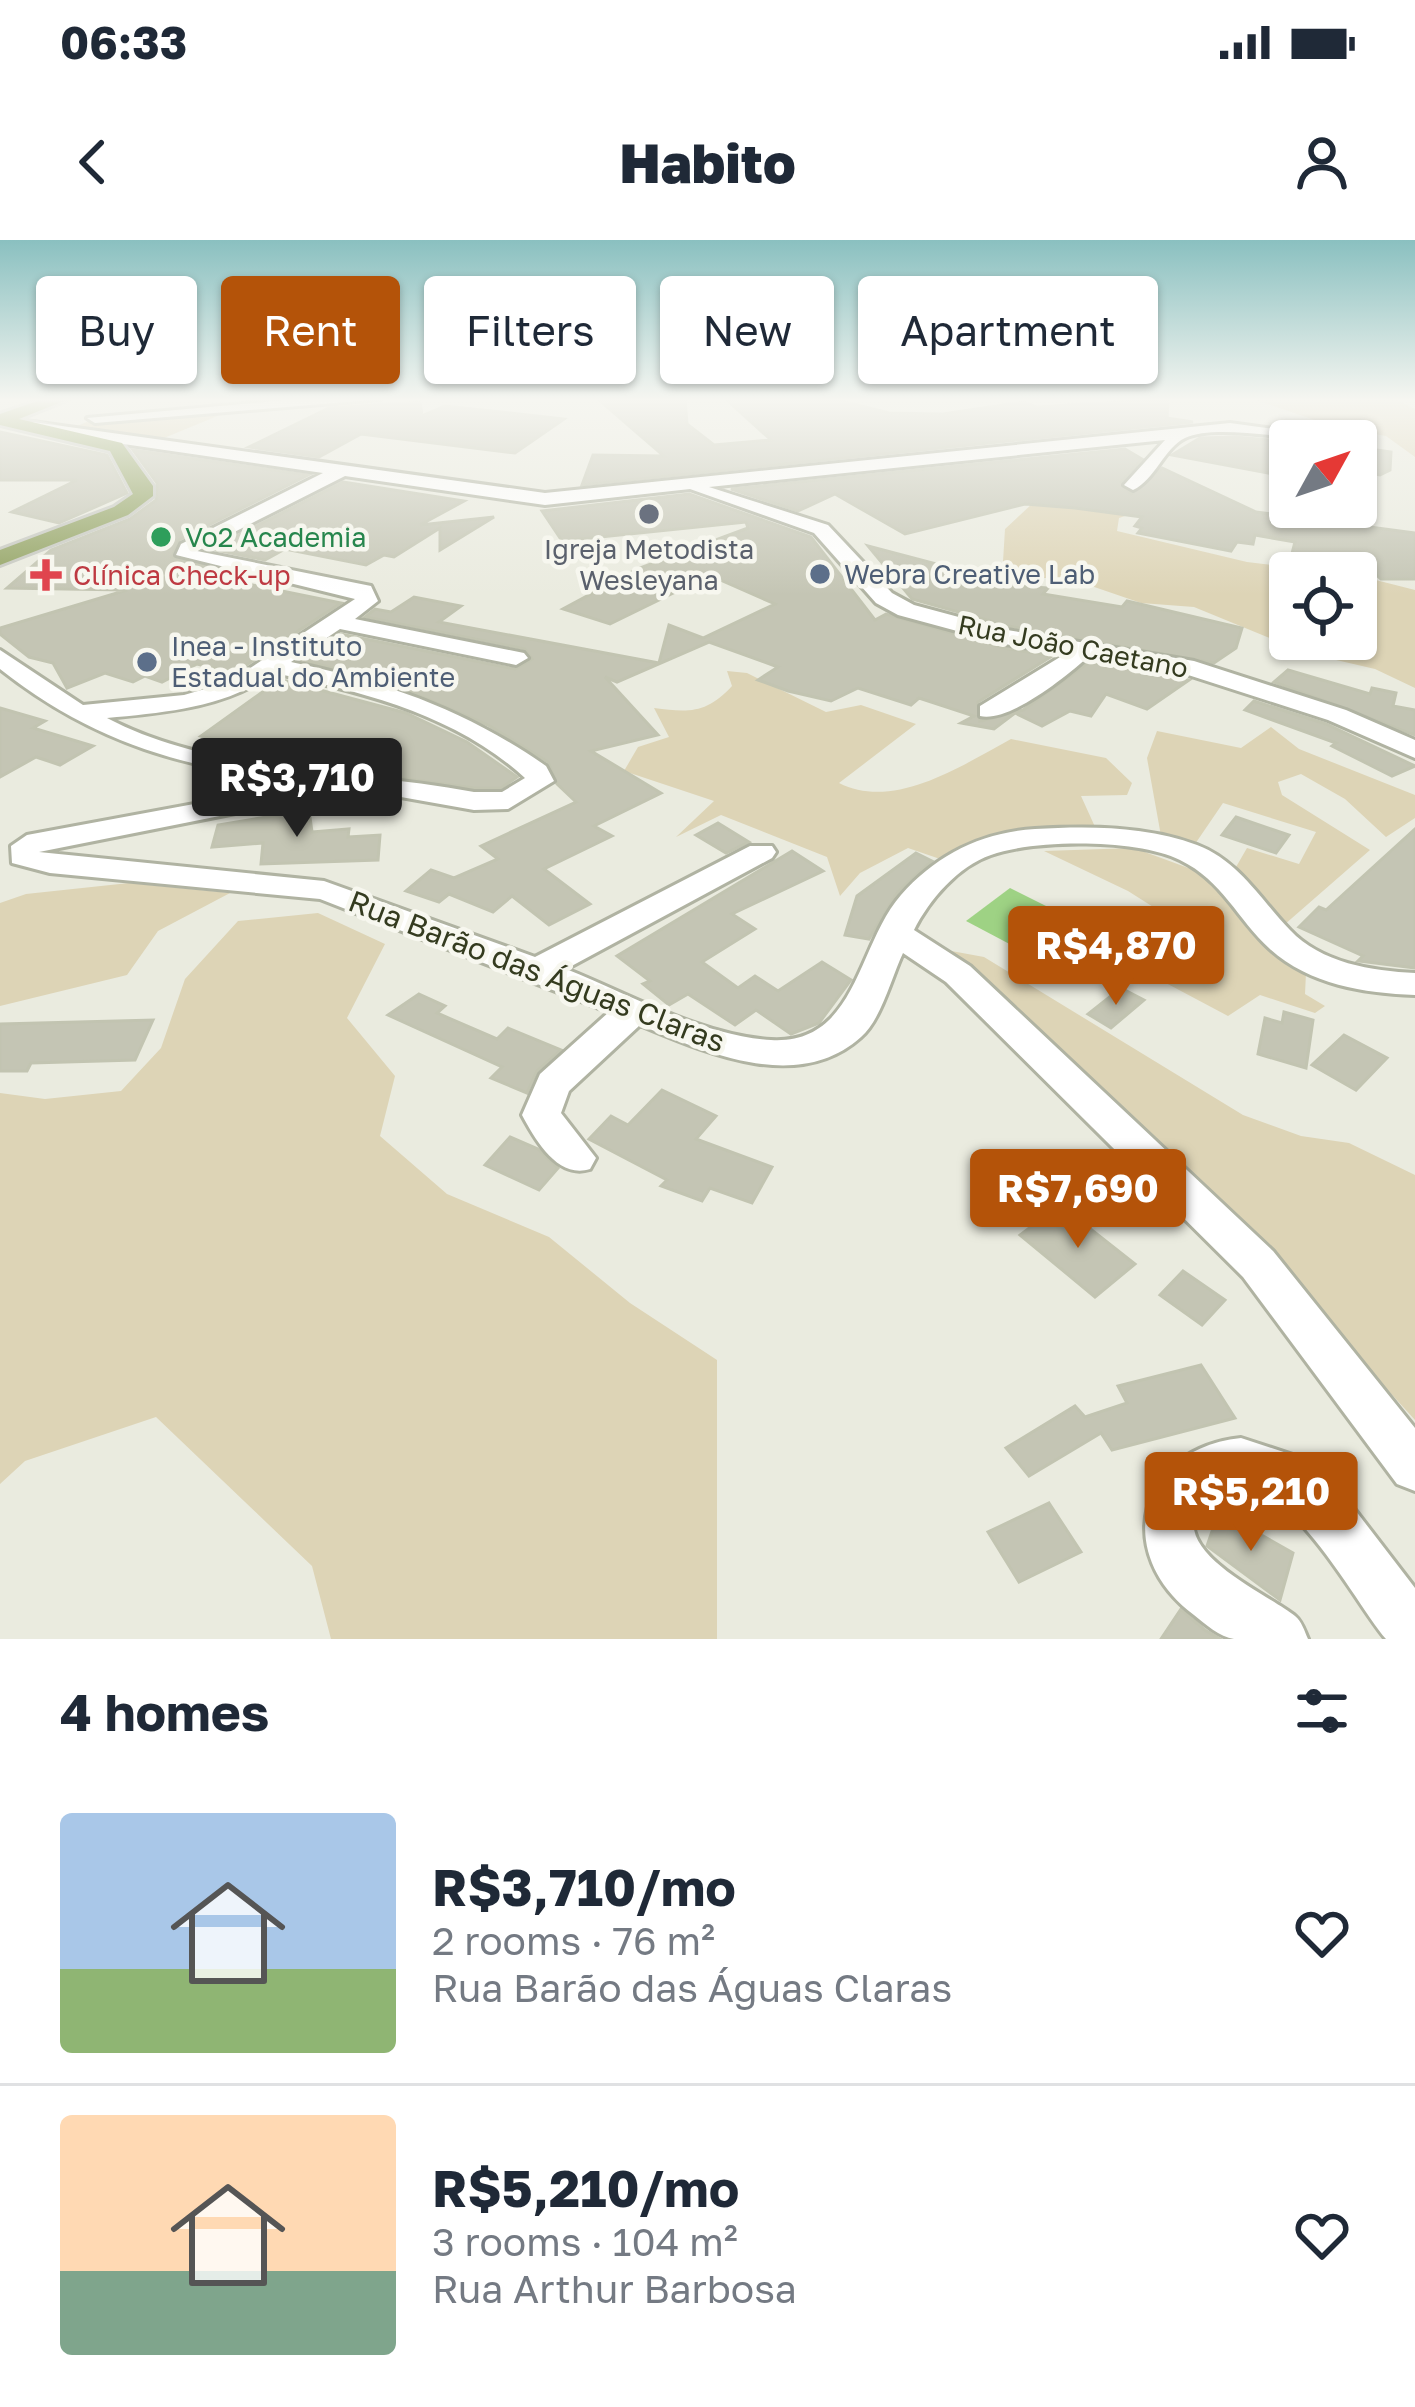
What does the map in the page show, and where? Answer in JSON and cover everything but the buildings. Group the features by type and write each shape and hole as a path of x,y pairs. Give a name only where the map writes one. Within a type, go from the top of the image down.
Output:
{"main road":[{"path":"0,558 122,512 143,496 143,486 128,464"}],"street":[{"path":"309,464 544,499 892,464"},
{"path":"1133,485 1152,464"},
{"path":"79,713 185,703 238,687 367,601 368,594 196,560 185,551 343,470"},
{"name":"Rua João Caetano","path":"686,486 821,529 884,598 906,610 1005,637 1230,679 1337,715 1415,750"},
{"path":"337,622 516,658"},
{"path":"989,711 1054,675 1084,649"},
{"path":"0,657 107,732 165,753 346,784 491,801 508,800 540,781 536,772 470,724 409,697 274,666"},
{"name":"Rua Barão das Águas Claras","path":"346,784 38,841 26,846 22,857 50,864 324,890 739,1049 802,1051 849,1028 912,902 958,860 981,848 1064,836 1162,842 1215,866 1281,941 1331,970 1361,982 1415,984"},
{"path":"538,969 761,852"},
{"path":"899,934 958,974 1258,1264 1415,1467"},
{"path":"576,1158 541,1115 553,1084 635,1009"},
{"path":"1280,1639 1199,1585 1176,1553 1171,1523 1178,1493 1206,1467 1224,1460 1257,1463 1286,1476 1324,1507 1383,1598 1415,1630"}],"shaded area":[{"path":"1033,503 1146,509 1119,518 1117,531 1269,565 1269,638 1194,607 1141,603 1068,578 1002,578 1005,529"},
{"path":"1377,580 1415,590 1415,688 1375,669 1336,660 1377,660"},
{"path":"727,671 747,673 826,712 861,705 916,724 839,783 860,790 882,792 927,782 1011,739 1106,758 1132,783 1127,795 1081,796 1096,829 994,836 956,849 943,860 908,848 860,873 840,896 827,857 721,815 676,837 714,801 624,771 638,747 669,737 654,708 706,706 732,686"},
{"path":"1271,727 1299,749 1415,795 1415,818 1386,837 1345,799 1301,774 1278,782 1282,795 1370,850 1284,925 1236,867 1247,848 1299,864 1316,832 1223,803 1193,847 1161,836 1147,758 1157,731 1241,748"},
{"path":"1134,848 1221,880 1257,939 1306,973 1305,994 1325,1006 1315,1013 1260,995 1228,1016 1164,982 1210,943 1128,891 1044,851"},
{"path":"129,883 230,893 158,931 127,975 0,1006 0,903 26,894"},
{"path":"1010,888 1128,947 1085,984 966,921"},
{"path":"318,913 385,944 347,1018 395,1076 380,1136 447,1194 549,1237 630,1303 717,1360 717,1639 331,1639 312,1566 156,1417 25,1461 0,1484 0,1093 45,1099 121,1091 161,1048 185,979 238,921"},
{"path":"946,950 984,957 1243,1115 1301,1136 1349,1143 1415,1175 1415,1420 1185,1167"}],"place":[{"name":"Igreja Metodista Wesleyana","path":"649,514"},
{"name":"Vo2 Academia","path":"161,537"},
{"name":"Webra Creative Lab","path":"820,574"},
{"name":"Clínica Check-up","path":"46,575"},
{"name":"Inea - Instituto Estadual do Ambiente","path":"147,662"}]}
